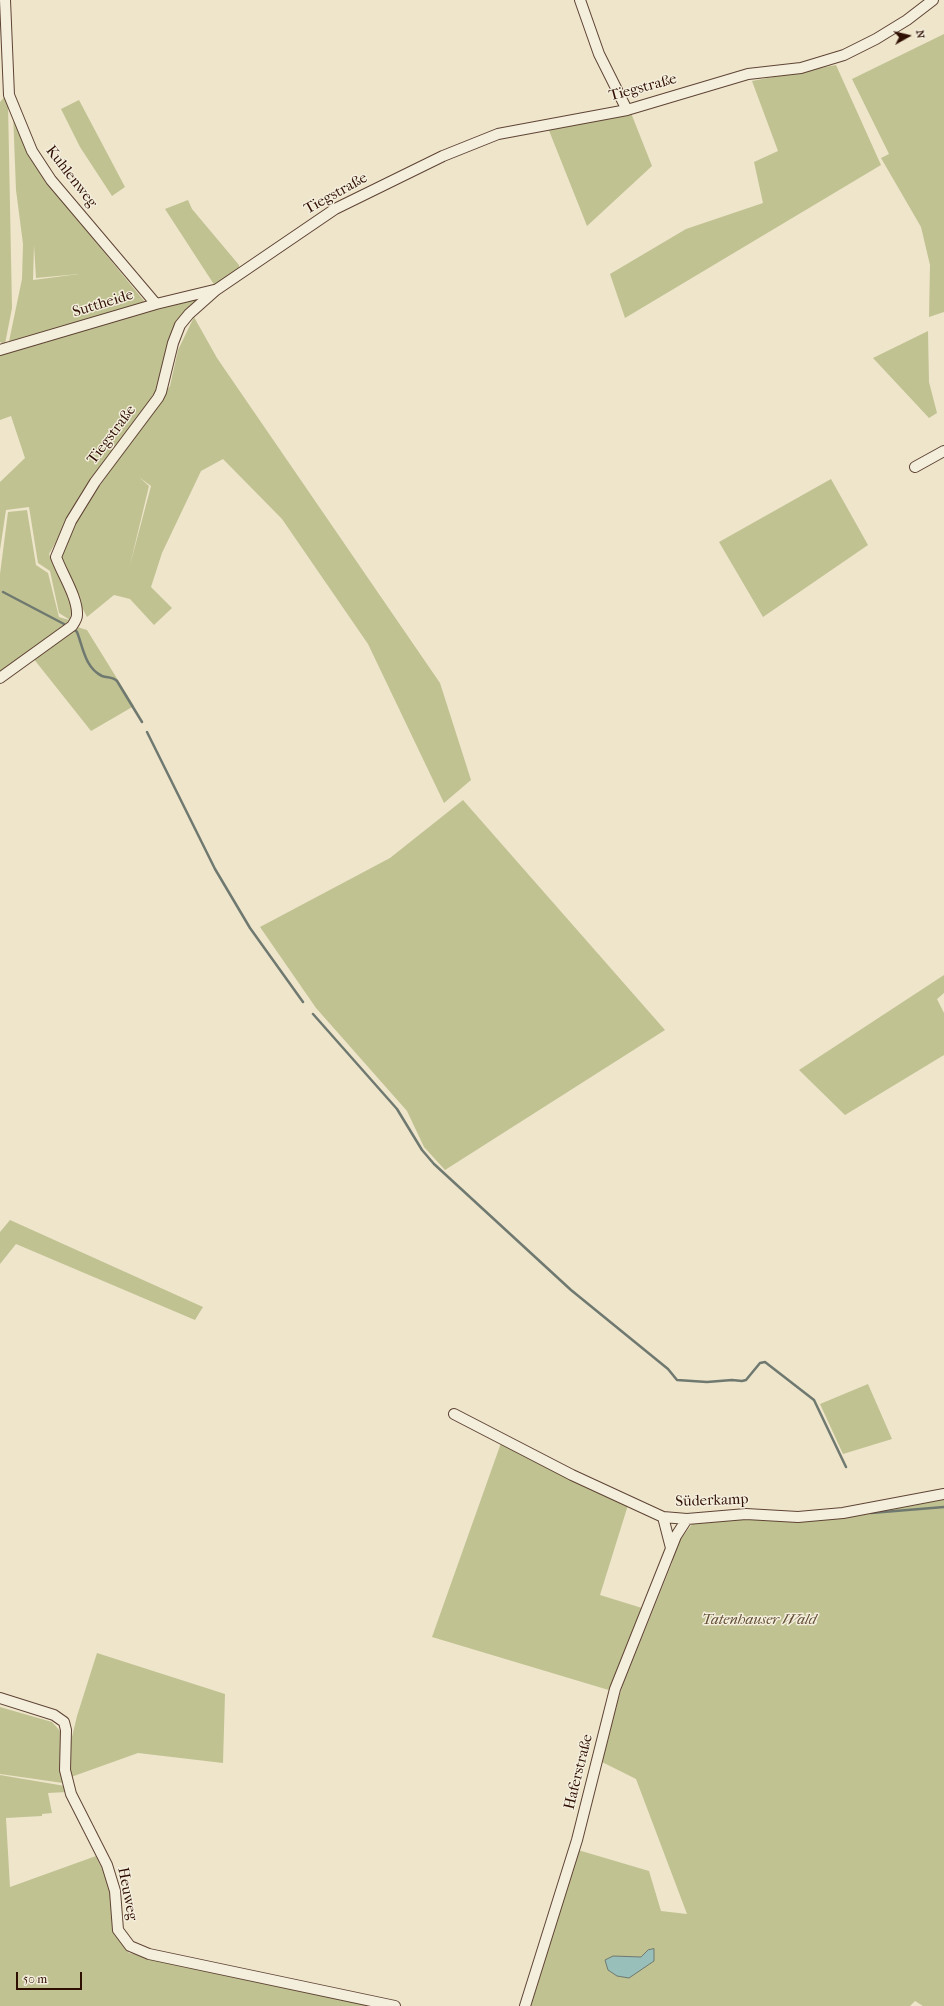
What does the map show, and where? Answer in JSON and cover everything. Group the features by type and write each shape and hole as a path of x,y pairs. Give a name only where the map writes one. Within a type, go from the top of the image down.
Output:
{"street":[{"name":"Kuhlenweg","path":"5,0 9,95 32,151 51,180 156,304"},
{"path":"580,0 599,54 627,110"},
{"name":"Tiegstraße","path":"0,678 72,626 77,616 76,604 61,573 56,557 71,521 95,482 158,398 161,392 173,342 180,325 189,314 216,290 334,208 454,151 498,134 627,110 748,74 801,68 844,55 876,39 907,20 933,0"},
{"name":"Suttheide","path":"0,350 156,304 216,290"},
{"path":"915,467 944,451"},
{"name":"Süderkamp","path":"454,1414 572,1474 663,1517 687,1519 746,1514 806,1516 843,1513 944,1494"},
{"path":"663,1517 671,1548"},
{"name":"Haferstraße","path":"525,2006 578,1840 615,1689 671,1548 687,1519"},
{"name":"Heuweg","path":"0,1698 54,1715 64,1722 66,1730 65,1770 71,1794 107,1865 115,1891 118,1930 130,1946 149,1954 395,2006"}],"green space":[{"path":"944,34 944,312 929,317 930,265 921,227 881,158 889,154 852,79"},
{"path":"836,65 881,165 625,318 610,274 686,229 763,203 754,162 778,151 752,81"},
{"path":"6,95 8,103 12,308 5,344 0,342 0,102"},
{"path":"79,100 125,187 112,196 80,147 61,109"},
{"path":"13,112 48,184 149,307 201,298 188,312 163,385 92,480 49,554 72,605 70,620 59,613 50,571 38,563 29,507 6,510 0,550 0,482 25,458 11,416 0,420 0,349 7,351 22,279 23,244 16,190","holes":["34,245 36,278 79,274 33,280"]},
{"path":"631,113 652,166 587,226 548,128"},
{"path":"188,200 192,209 239,265 239,270 215,286 165,209"},
{"path":"194,317 217,358 440,683 471,780 444,803 368,644 282,519 223,459 201,471 162,553 151,587 172,608 154,625 130,599 114,595 87,617 64,573 59,558 74,522 170,386 178,350","holes":["139,477 151,486 130,565 149,486"]},
{"path":"928,331 929,382 937,413 929,418 873,358"},
{"path":"831,479 868,545 763,617 719,542"},
{"path":"27,510 36,565 48,573 59,617 69,620 59,631 0,674 0,574 8,512"},
{"path":"77,627 87,630 134,706 91,731 33,658"},
{"path":"463,800 665,1030 445,1170 424,1147 407,1111 316,1008 260,927 390,858"},
{"path":"944,975 944,993 937,999 944,1013 944,1055 845,1115 799,1070"},
{"path":"10,1220 203,1307 195,1320 16,1244 0,1264 0,1232"},
{"path":"868,1384 892,1439 843,1454 820,1404"},
{"path":"501,1443 628,1505 600,1595 642,1608 612,1691 432,1637"},
{"name":"Tatenhauser Wald","path":"944,1498 944,2006 923,2006 915,2001 910,2006 531,2006 578,1850 649,1871 661,1911 687,1914 636,1779 598,1760 624,1682 672,1563 676,1545 693,1523 748,1517 796,1522"},
{"path":"97,1653 225,1694 223,1763 138,1753 71,1777 70,1745 77,1716"},
{"path":"0,1707 52,1722 61,1732 63,1783 0,1774"},
{"path":"0,1775 65,1786 67,1792 48,1793 52,1813 42,1814 42,1816 6,1818 10,1887 96,1856 111,1887 117,1930 123,1946 129,1953 381,2006 0,2006"}],"water":[{"path":"654,1949 654,1961 629,1978 617,1976 608,1970 605,1960 613,1956 641,1957 648,1950"}],"waterway":[{"path":"3,592 64,624"},
{"path":"75,630 88,663 102,676 112,678 117,681 142,722"},
{"path":"147,732 215,869 250,928 303,1002"},
{"path":"313,1014 397,1109 422,1150 434,1164 571,1290 668,1369 677,1380 707,1382 732,1380 742,1381 746,1380 760,1363 765,1362 814,1400 846,1467"},
{"path":"871,1513 944,1507"}]}
